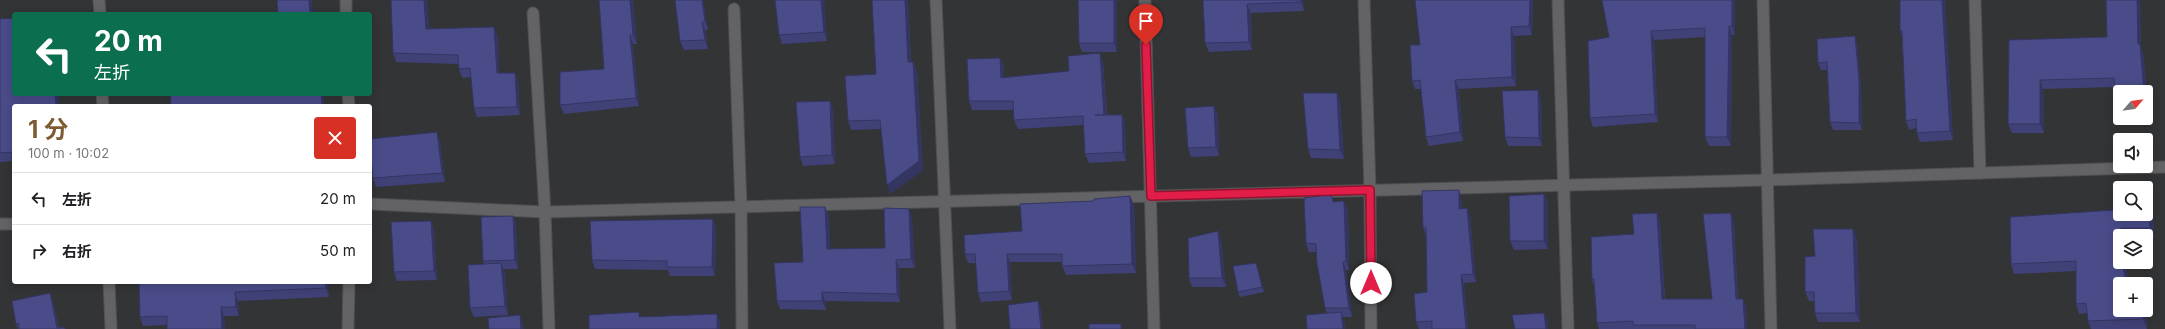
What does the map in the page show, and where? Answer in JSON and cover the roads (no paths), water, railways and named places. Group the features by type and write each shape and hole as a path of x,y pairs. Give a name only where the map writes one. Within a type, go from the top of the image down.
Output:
{"street":[{"path":"99,0 100,12"},
{"path":"346,0 346,12"},
{"path":"936,0 950,329"},
{"path":"1145,0 1154,329"},
{"path":"1364,0 1370,190 1371,329"},
{"path":"1558,0 1568,329"},
{"path":"1763,0 1771,329"},
{"path":"1975,0 1980,173"},
{"path":"734,8 741,207 742,329"},
{"path":"533,13 545,212 549,329"},
{"path":"372,204 545,212 1767,180 2165,167"},
{"path":"0,224 12,224"},
{"path":"110,284 111,329"},
{"path":"348,329 349,284"}]}
